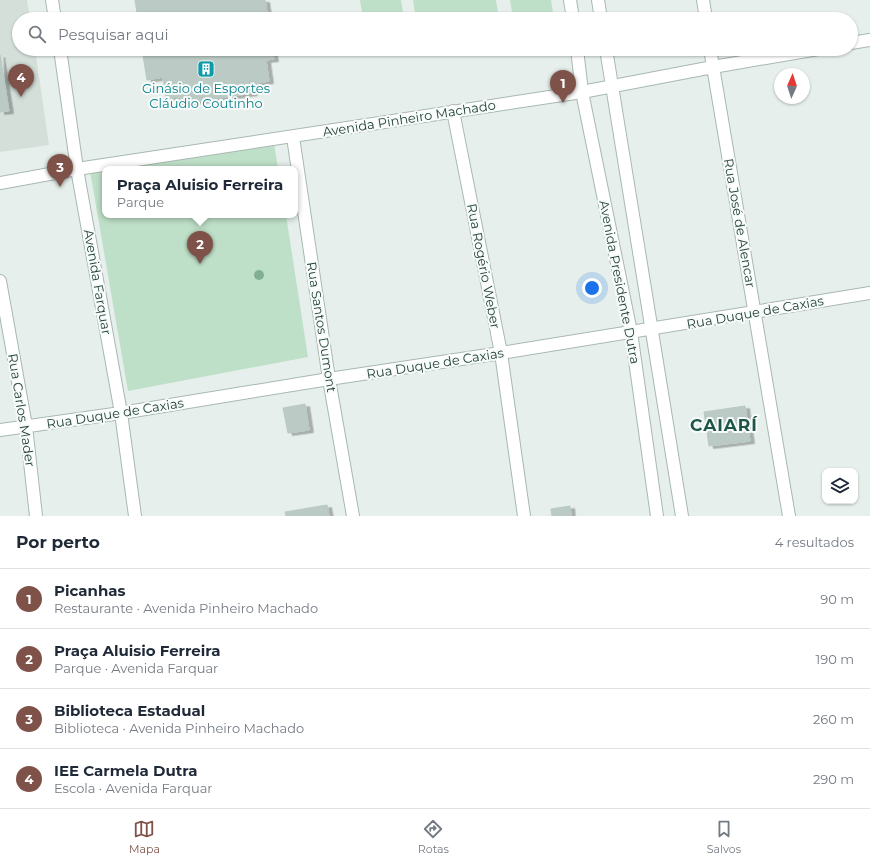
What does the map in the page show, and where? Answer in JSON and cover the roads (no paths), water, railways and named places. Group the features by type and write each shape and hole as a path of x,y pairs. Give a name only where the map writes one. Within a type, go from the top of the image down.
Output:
{"street":[{"path":"52,0 54,12"},
{"path":"570,0 572,12"},
{"path":"598,0 600,12"},
{"path":"703,0 705,12"},
{"path":"858,42 870,40"},
{"name":"Avenida Farquar","path":"61,56 77,169 121,413 135,516"},
{"name":"Avenida Presidente Dutra","path":"578,56 582,92 631,332 657,516"},
{"name":"Avenida Presidente Dutra","path":"607,56 682,516"},
{"name":"Rua José de Alencar","path":"711,56 789,516"},
{"name":"Avenida Pinheiro Machado","path":"0,184 77,169 582,92 777,56"},
{"name":"Rua Rogério Weber","path":"454,111 501,353 524,516"},
{"name":"Rua Santos Dumont","path":"293,136 297,166"},
{"name":"Rua Santos Dumont","path":"298,170 329,379 353,516"},
{"name":"Rua Carlos Mader","path":"0,281 26,426 36,516"},
{"name":"Rua Duque de Caxias","path":"0,430 121,413 870,293"}],"place":[{"name":"Ginásio de Esportes Cláudio Coutinho","path":"206,69"},
{"name":"IEE Carmela Dutra","path":"21,97"},
{"name":"Picanhas","path":"563,103"},
{"name":"Biblioteca Estadual","path":"60,187"},
{"name":"Praça Aluisio Ferreira","path":"200,264"}],"district":[{"name":"CAIARÍ","path":"724,425"}]}
